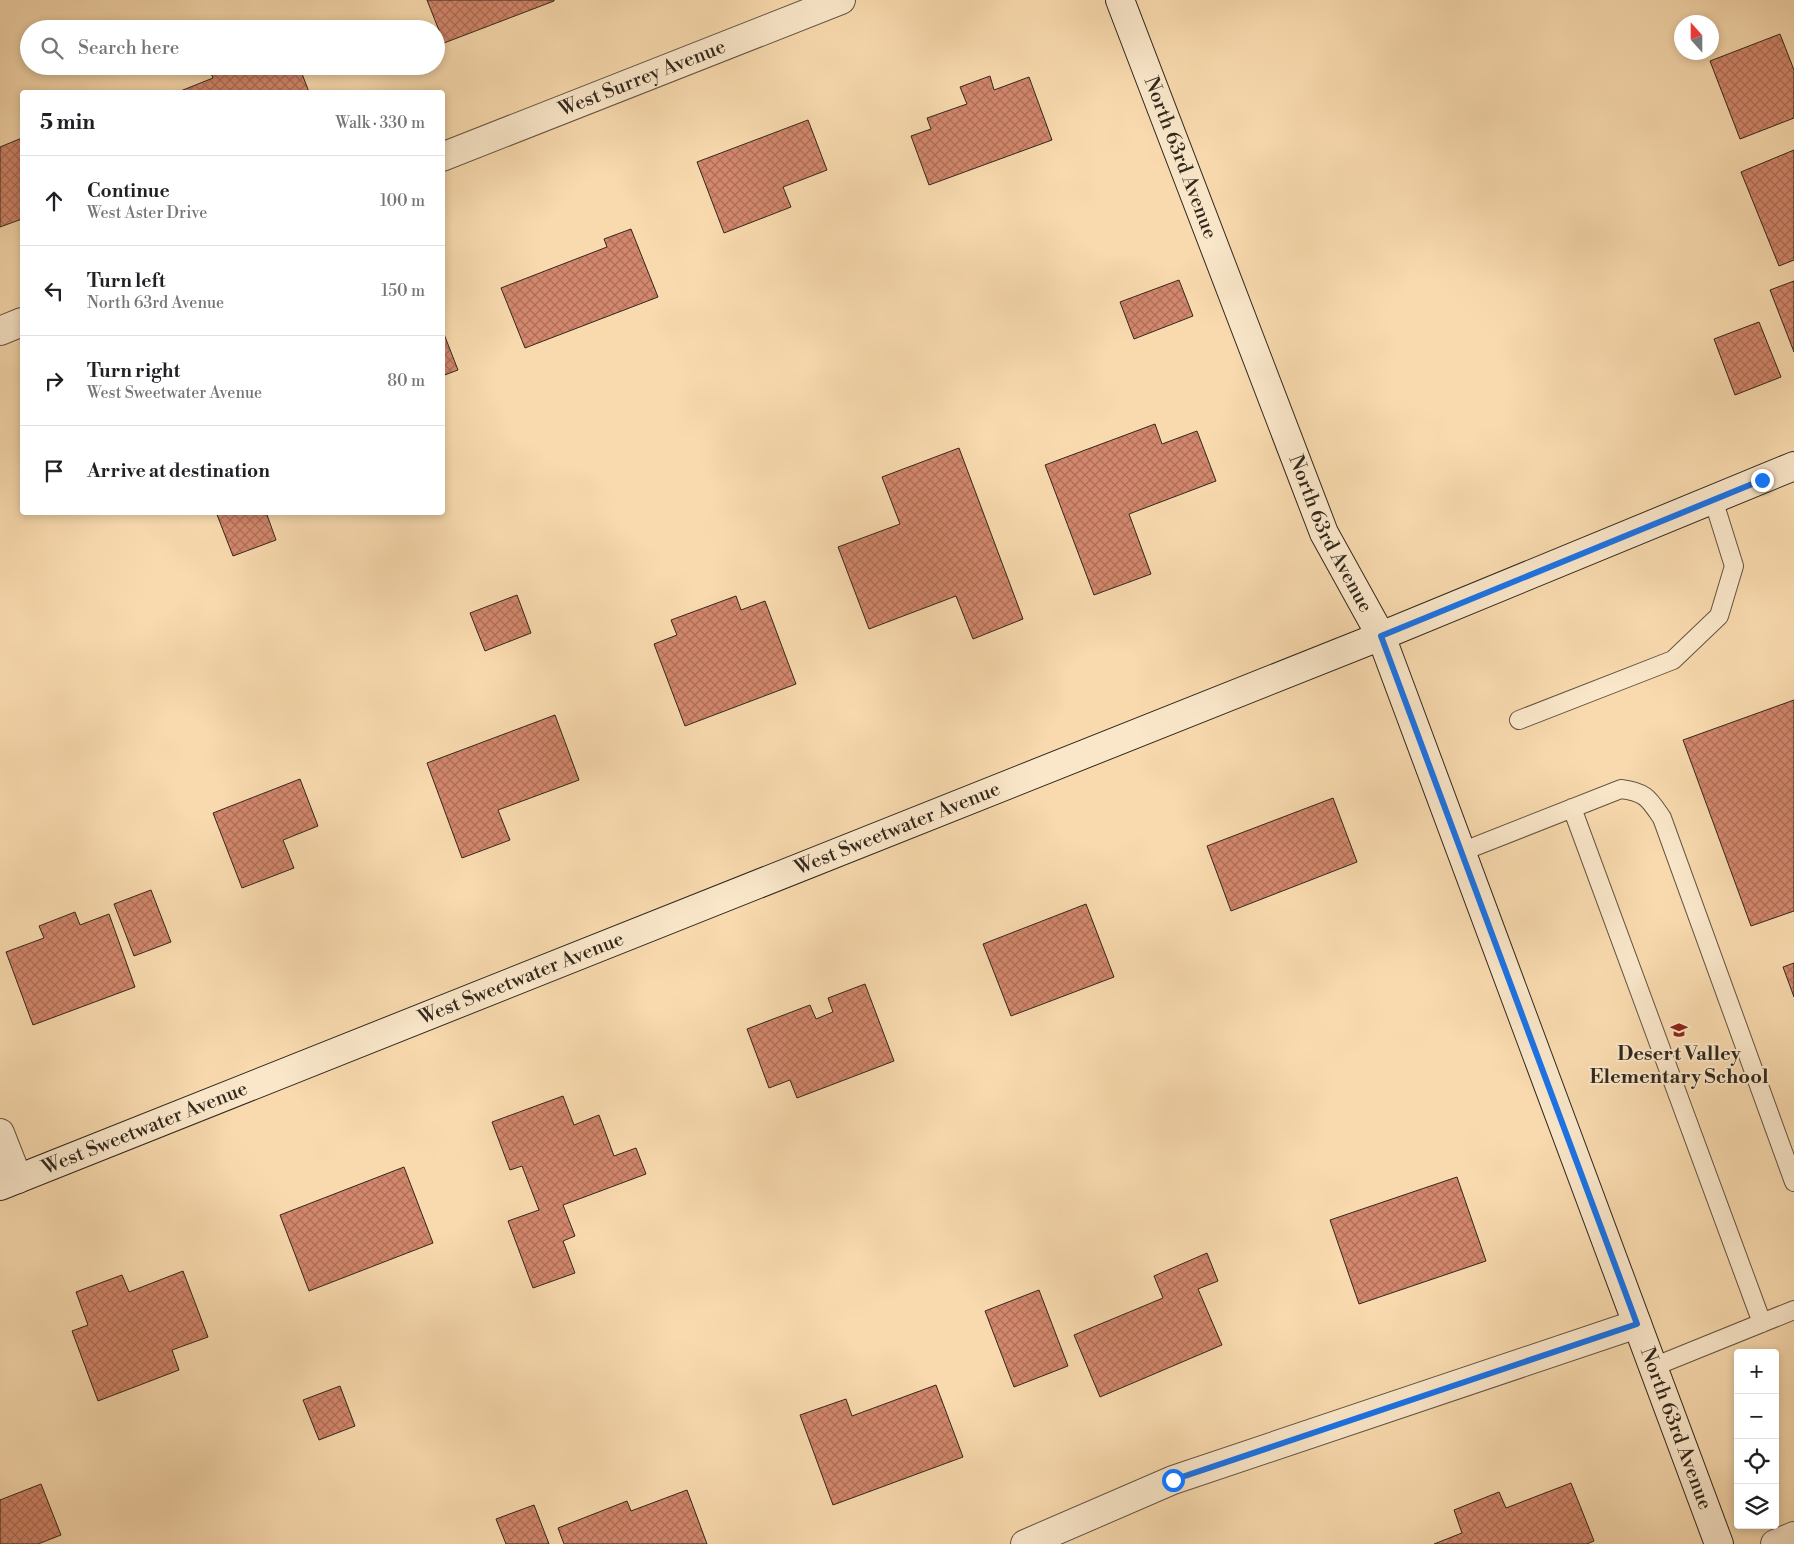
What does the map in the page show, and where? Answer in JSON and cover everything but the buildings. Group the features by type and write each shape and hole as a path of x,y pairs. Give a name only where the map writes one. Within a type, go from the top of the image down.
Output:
{"street":[{"name":"West Surrey Avenue","path":"445,156 841,0"},
{"name":"North 63rd Avenue","path":"1120,0 1324,533 1381,636 1719,1544"},
{"path":"0,331 20,323"},
{"name":"West Sweetwater Avenue","path":"9,1183 1381,636 1794,466"},
{"path":"0,1133 9,1183"},
{"path":"1025,1544 1173,1480 1637,1324"},
{"path":"1775,1544 1794,1536"}],"lane":[{"path":"1519,720 1673,660 1719,616 1734,566 1713,499"},
{"path":"1461,852 1621,789 1637,791 1651,802 1662,818 1794,1182"},
{"path":"1572,808 1762,1323"},
{"path":"1653,1367 1794,1310"}],"place":[{"name":"Desert Valley Elementary School","path":"1679,1030"}],"route":[{"path":"1173,1480 1637,1324 1381,636 1762,480"}]}
